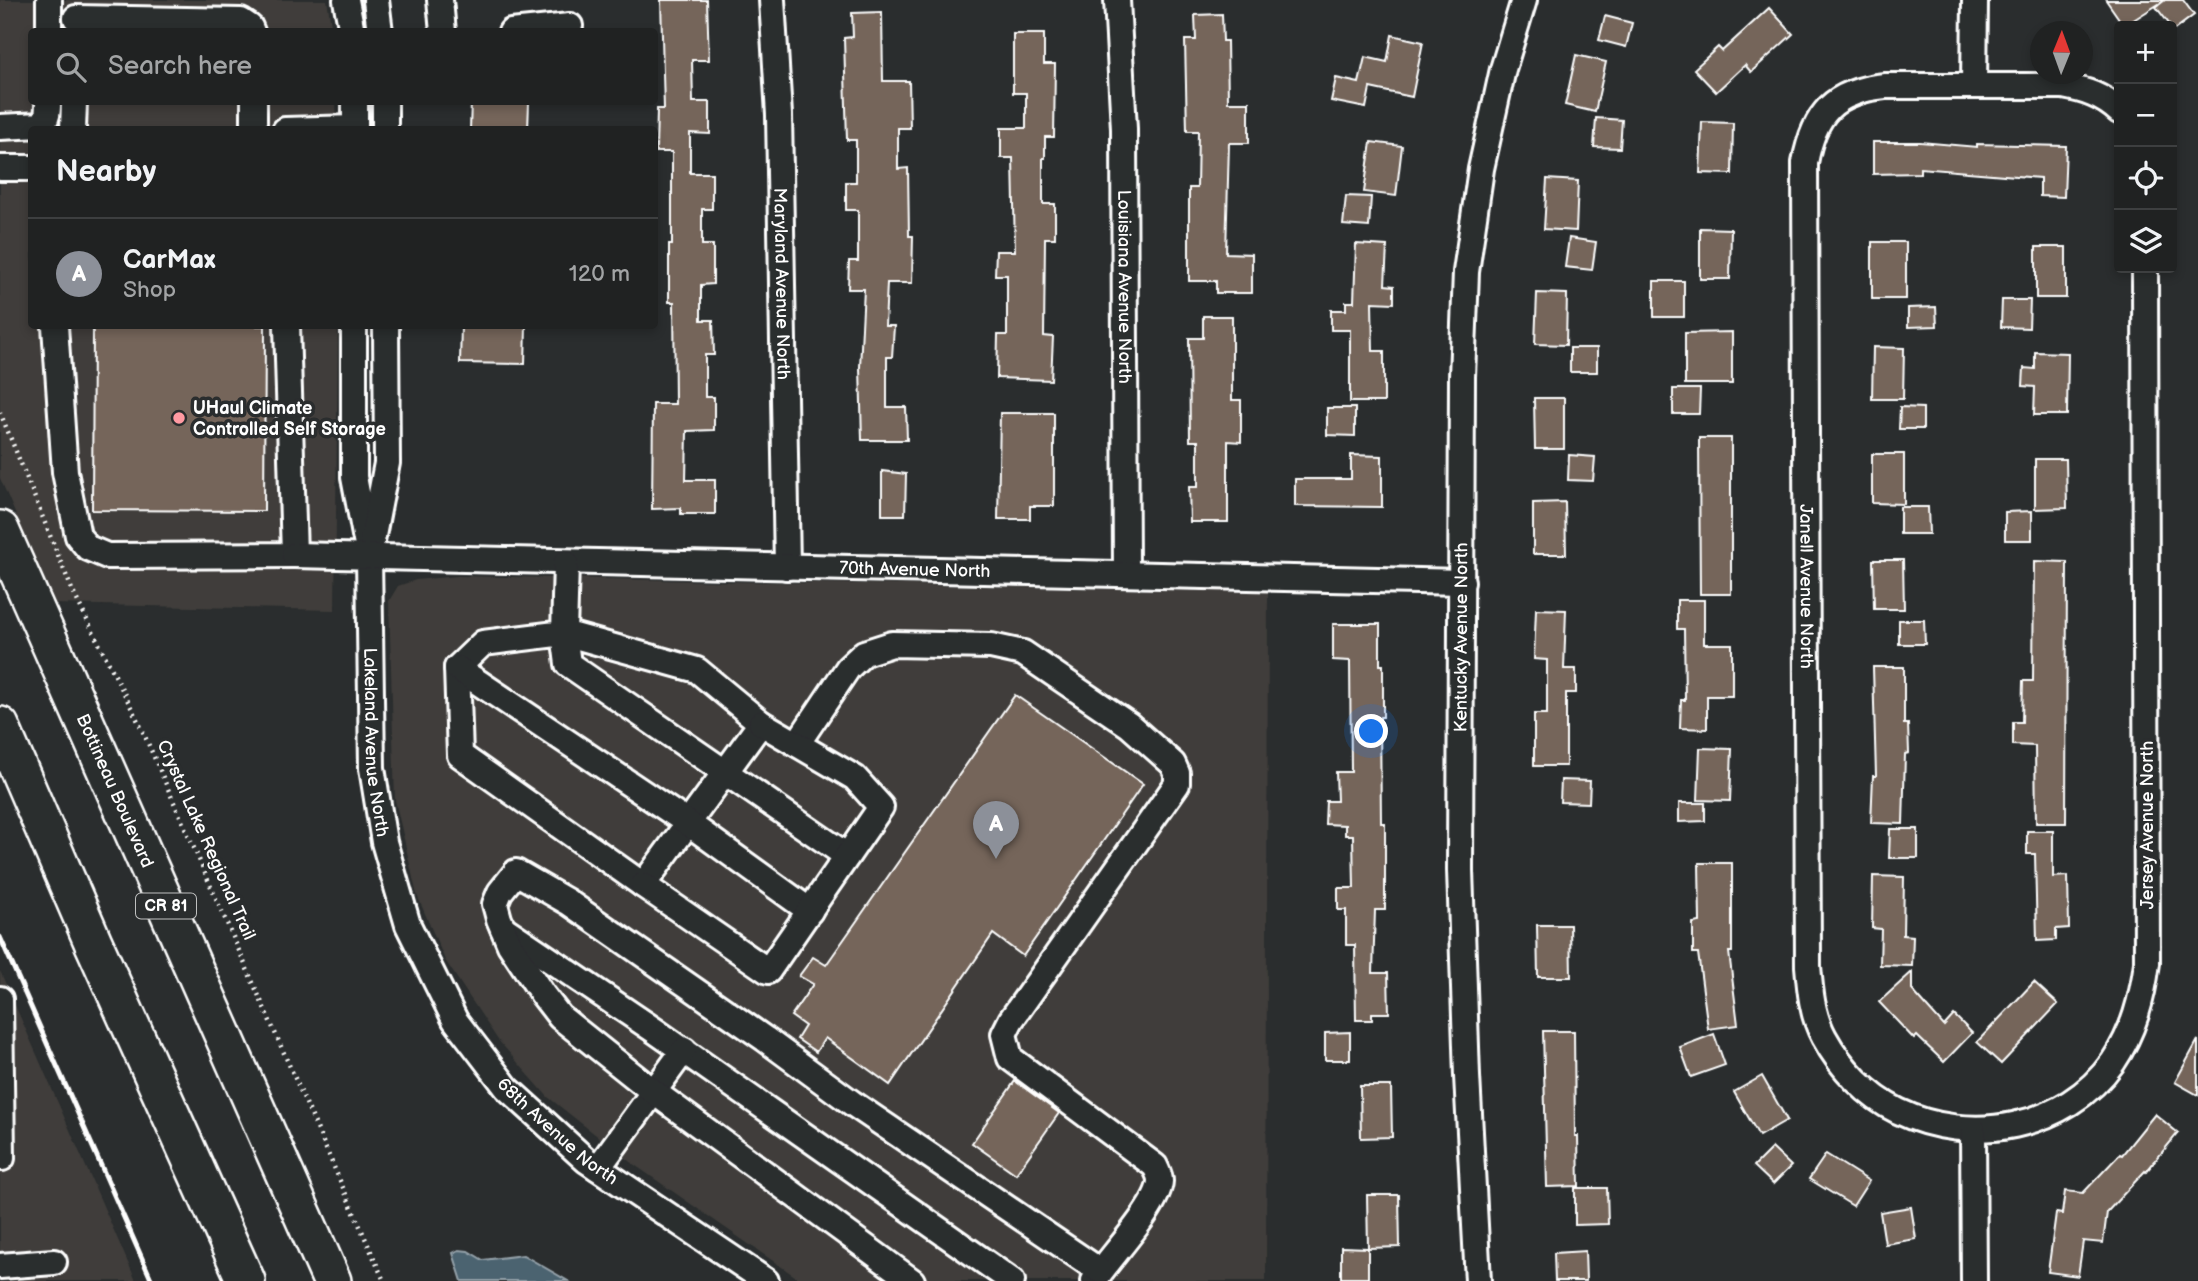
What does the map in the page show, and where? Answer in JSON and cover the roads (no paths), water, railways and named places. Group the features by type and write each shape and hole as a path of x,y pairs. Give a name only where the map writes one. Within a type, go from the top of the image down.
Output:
{"highway":[{"name":"Bottineau Boulevard","path":"0,530 332,1281"},
{"path":"0,726 87,930 246,1281"}],"street":[{"path":"49,28 50,0"},
{"path":"346,0 351,28"},
{"path":"376,0 380,28"},
{"path":"440,0 443,28"},
{"name":"Maryland Avenue North","path":"772,0 779,115 788,567"},
{"name":"Louisiana Avenue North","path":"1117,0 1124,129 1126,574"},
{"name":"Kentucky Avenue North","path":"1478,1281 1460,870 1462,377 1466,272 1481,169 1503,69 1524,0"},
{"path":"1975,0 1974,86 2063,86 2088,91 2114,107"},
{"path":"76,17 241,21 250,28"},
{"path":"550,28 570,26"},
{"name":"Janell Avenue North","path":"1973,1129 1935,1124 1898,1112 1868,1092 1843,1067 1823,1036 1811,1001 1808,965 1805,163 1810,138 1821,117 1838,99 1860,88 1974,86"},
{"path":"0,127 41,125 45,122 48,105"},
{"path":"73,126 74,105"},
{"path":"254,105 254,126"},
{"path":"355,105 355,126"},
{"path":"385,105 386,126"},
{"path":"0,167 28,168"},
{"name":"Jersey Avenue North","path":"1973,1129 2033,1121 2057,1111 2087,1090 2112,1063 2129,1032 2142,999 2147,963 2145,273"},
{"name":"70th Avenue North","path":"55,329 65,472 78,536 88,548 107,556 369,556 566,563 1462,582"},
{"path":"287,329 294,555"},
{"name":"Lakeland Avenue North","path":"354,329 354,477 369,556 372,768 384,842 408,925"},
{"name":"Lakeland Avenue North","path":"369,556 387,463 386,329"},
{"path":"566,563 564,633 568,664 847,856"},
{"path":"564,633 697,670 761,723 855,778 881,807 768,971 460,755 457,668 483,643 564,633"},
{"path":"797,744 848,668 864,653 892,644 991,646 1023,653 1061,677 1129,724 1172,764 1177,773 1177,783 1011,1020 1004,1034 1010,1058 1155,1166 1161,1178 1158,1191 1137,1224 1097,1276 568,902 516,872 500,892 495,904 503,928 523,965 560,1017 654,1092 912,1281"},
{"path":"457,668 688,823 810,911"},
{"path":"643,885 761,723"},
{"name":"68th Avenue North","path":"408,925 455,1020 507,1088 586,1160 766,1281"},
{"path":"503,928 684,1050 1012,1281"},
{"path":"0,999 0,1158"},
{"path":"598,1168 684,1050"},
{"path":"1973,1129 1974,1281"},
{"path":"0,1266 54,1262"}],"water":[{"path":"459,1250 468,1251 483,1260 523,1255 568,1281 462,1281 453,1253"}],"railway":[{"path":"0,937 152,1281"}],"place":[{"name":"UHaul Climate Controlled Self Storage","path":"179,418"},
{"name":"CarMax","path":"996,859"}]}
